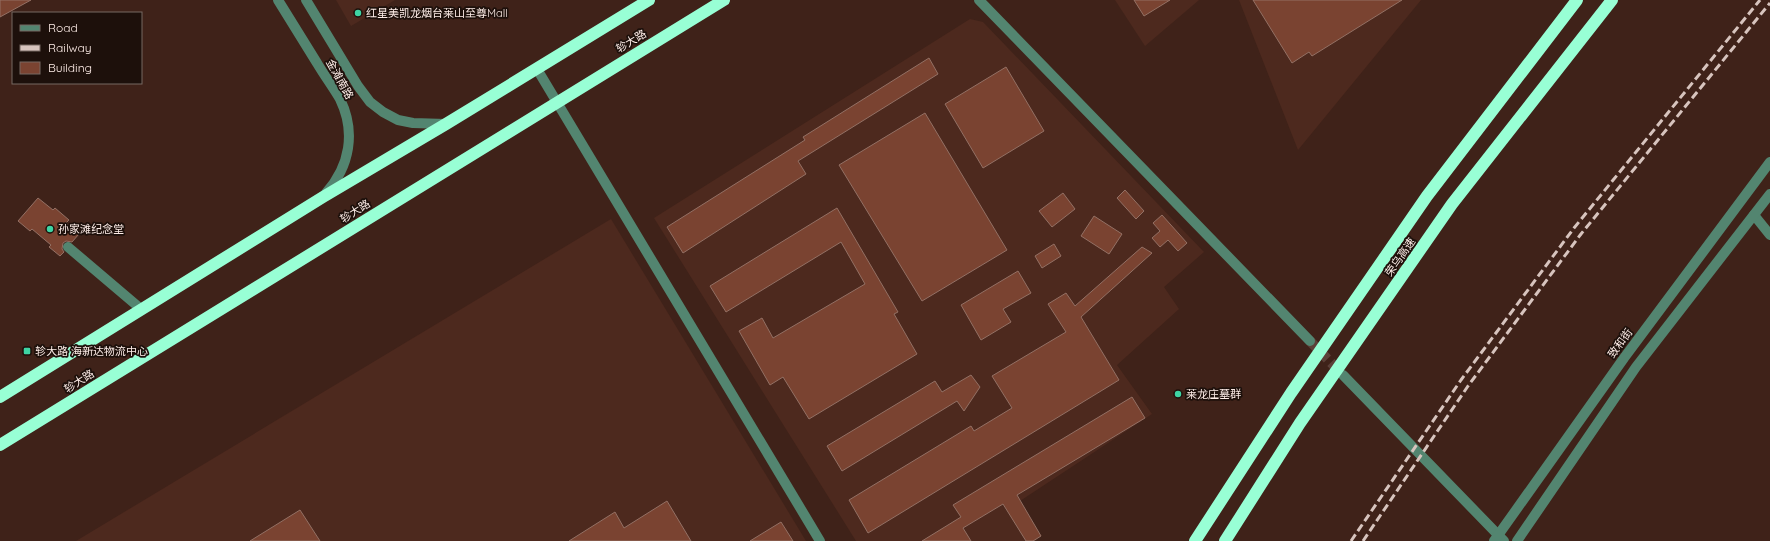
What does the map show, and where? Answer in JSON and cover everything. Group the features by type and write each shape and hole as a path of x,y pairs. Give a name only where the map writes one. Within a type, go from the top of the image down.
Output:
{"highway":[{"path":"0,397 323,197 649,0"},
{"name":"轸大路","path":"0,445 724,0"},
{"name":"荣乌高速","path":"1195,541 1291,392 1422,203 1577,0"},
{"name":"荣乌高速","path":"1225,541 1300,423 1452,204 1612,0"}],"street":[{"name":"金滩南路","path":"278,0 340,100 348,126 349,143 344,164 336,181 323,197"},
{"name":"金滩南路","path":"306,0 358,86 370,102 383,112 398,120 446,124"},
{"path":"979,0 1310,341"},
{"path":"537,69 820,541"},
{"name":"致和街","path":"1499,539 1624,358 1770,162"},
{"path":"1517,541 1636,367 1770,194"},
{"path":"1754,215 1770,234"},
{"path":"68,246 141,309"},
{"path":"1343,375 1499,539"}],"shaded area":[{"name":"红星美凯龙烟台莱山至尊Mall","path":"336,0 395,0 351,26"},
{"path":"1115,0 1199,0 1145,46"},
{"path":"1239,0 1421,0 1298,150"},
{"path":"970,19 983,22 1204,252 1164,287 1179,309 1117,365 1152,414 1020,501 1041,536 1035,541 856,541 654,218"},
{"path":"611,219 806,541 76,541"}],"building":[{"path":"0,0 31,0 0,17"},
{"path":"1134,0 1170,0 1144,16"},
{"path":"1253,0 1402,0 1312,56 1309,52 1292,63"},
{"path":"929,58 938,74 798,161 806,174 683,253 667,227 805,140 803,137"},
{"path":"1006,67 1044,131 983,168 945,104"},
{"path":"925,113 1007,250 922,301 839,165"},
{"path":"1125,190 1144,211 1136,219 1117,198"},
{"path":"1063,193 1075,209 1052,227 1039,211"},
{"path":"38,198 53,210 55,208 69,220 66,223 79,234 72,242 66,241 63,243 62,249 64,252 60,256 49,247 51,245 32,229 30,231 18,221"},
{"path":"837,208 898,312 894,314 917,354 809,419 783,377 770,385 739,331 762,318 773,338 865,284 841,242 726,312 710,286"},
{"path":"1162,215 1187,243 1178,251 1168,240 1160,247 1152,238 1160,231 1153,223"},
{"path":"1094,216 1122,234 1109,254 1081,236"},
{"path":"1054,244 1061,256 1042,268 1035,256"},
{"path":"1142,247 1152,253 1081,317 1119,380 868,533 849,500 971,426 974,431 1012,408 992,376 1066,332 1048,304 1066,293 1075,306"},
{"path":"1018,271 1031,293 1003,309 1011,322 981,340 961,305"},
{"path":"971,375 980,387 964,411 957,401 842,471 827,446 935,381 942,392"},
{"path":"1132,397 1145,418 1017,495 1041,536 1033,541 1026,541 1003,504 963,528 971,541 922,541 961,517 953,505"},
{"path":"667,501 691,541 569,541 615,512 624,528"},
{"path":"300,510 320,541 250,541"},
{"path":"781,522 793,541 750,541"}],"tunnel":[{"path":"1310,341 1342,374"}],"railway":[{"path":"1351,541 1461,380 1574,228 1760,0"},
{"path":"1363,541 1468,386 1581,234 1770,3"}],"place":[{"name":"红星美凯龙烟台莱山至尊Mall","path":"358,13"},
{"name":"孙家滩纪念堂","path":"50,229"},
{"name":"轸大路 海新达物流中心","path":"27,351"},
{"name":"莱龙庄墓群","path":"1178,394"}]}
